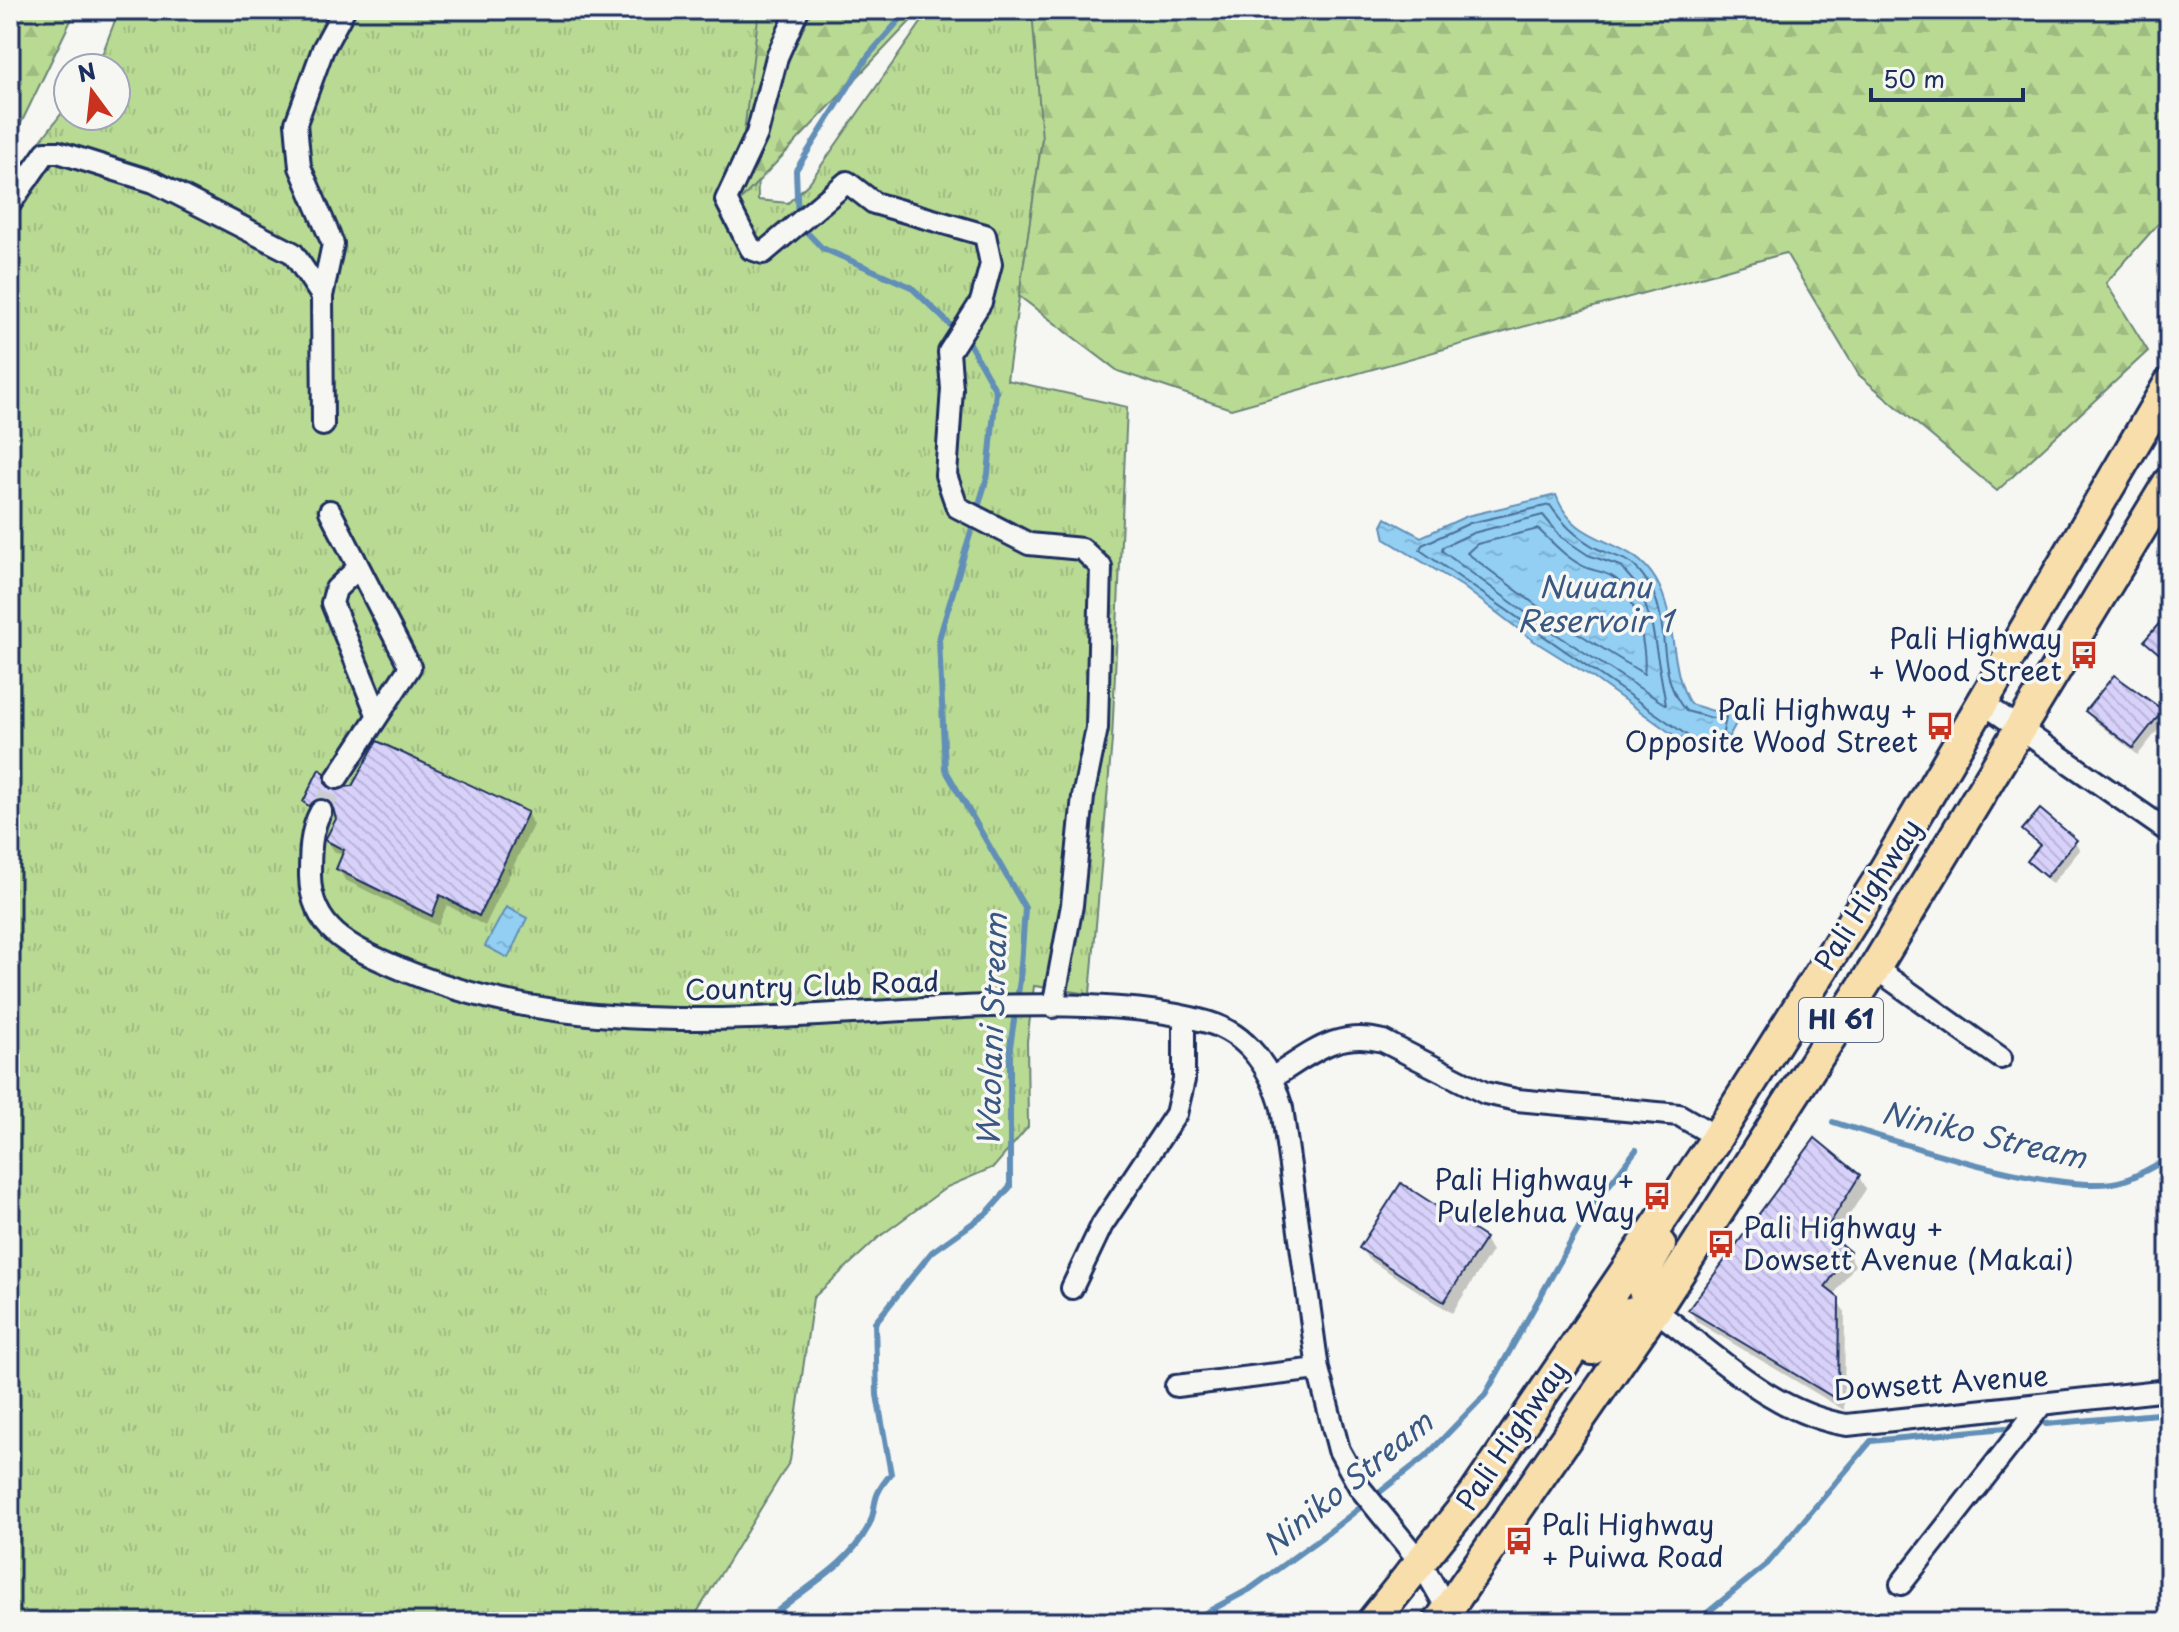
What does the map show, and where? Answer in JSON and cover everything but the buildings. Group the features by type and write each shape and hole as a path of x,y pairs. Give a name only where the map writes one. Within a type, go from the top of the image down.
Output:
{"highway":[{"name":"Pali Highway","path":"1372,1622 1474,1495 1715,1140 1872,889 2169,384"},
{"name":"Pali Highway","path":"1447,1619 1655,1310 1875,968 2169,482"},
{"path":"1655,1310 1642,1292 1641,1278 1717,1163 1715,1140"},
{"path":"1537,1401 1560,1392 1609,1324 1626,1311 1655,1310"}],"street":[{"path":"323,425 322,296 333,244 300,167 296,123 323,49 344,10"},
{"path":"798,10 777,57 757,134 726,200 751,249 763,253 847,182 874,203 985,235 991,264 981,302 949,352 952,389 946,475 957,507 1029,544 1082,549 1101,567 1097,728 1083,797 1072,905 1045,1007"},
{"path":"10,204 46,152 58,152 154,182 293,253 322,296"},
{"path":"330,511 410,667 337,778"},
{"path":"358,568 336,589 332,603 377,714"},
{"path":"1983,703 2169,832"},
{"name":"Country Club Road","path":"321,811 313,835 310,869 310,896 317,914 360,950 444,988 535,1007 649,1019 992,1006 1045,1007 1174,1013 1210,1022 1234,1035 1254,1052 1273,1077 1282,1108 1318,1369 1339,1450 1360,1488 1421,1563 1447,1619"},
{"path":"1875,968 2001,1058"},
{"path":"1072,1288 1102,1225 1176,1114 1184,1080 1184,1017"},
{"path":"1273,1077 1330,1042 1346,1036 1367,1037 1383,1041 1485,1093 1517,1100 1679,1115 1715,1140"},
{"name":"Dowsett Avenue","path":"1655,1310 1776,1401 1813,1419 1847,1425 2169,1390"},
{"path":"1176,1386 1318,1369"},
{"path":"1901,1584 2042,1404"}],"green space":[{"path":"10,10 76,10 56,52 52,52 52,59 10,146"},
{"path":"119,10 800,10 757,165 758,200 788,203 809,183 930,10 1041,10 1042,139 1007,380 1127,407 1112,740 1090,994 1034,986 1027,1041 1028,1127 994,1167 947,1187 879,1237 813,1298 790,1461 691,1622 10,1622 10,181 52,126 52,132 132,132 132,52 103,52"},
{"path":"759,10 921,10 735,206"},
{"path":"1032,10 2169,10 2169,223 2158,224 2106,283 2148,351 1997,491 1859,375 1786,253 1231,409 1118,371 1019,296 1042,139"}],"water":[{"name":"Nuuanu Reservoir 1","path":"1556,495 1576,525 1632,555 1645,565 1656,580 1668,610 1678,674 1690,704 1713,711 1733,703 1746,705 1720,753 1700,754 1592,677 1534,641 1462,586 1385,539 1382,526 1386,518 1421,537 1467,516"},
{"path":"506,907 527,918 508,958 485,946"}],"waterway":[{"name":"Waolani Stream","path":"765,1622 833,1568 858,1543 871,1521 876,1497 891,1474 877,1395 875,1323 932,1252 987,1213 1010,1187 1010,1047 1020,980 1025,908 945,769 939,639 988,474 996,391 969,343 911,287 822,248 798,223 796,170 868,56 908,10"},
{"name":"Niniko Stream","path":"1833,1122 1980,1166 2064,1182 2098,1184 2125,1180 2169,1158"},
{"name":"Niniko Stream","path":"1189,1622 1250,1589 1329,1532 1426,1456 1485,1395 1586,1215 1636,1150"},
{"path":"2046,1424 2169,1413"},
{"path":"1696,1622 1767,1564 1871,1441 2005,1428"}],"tunnel":[{"path":"321,811 337,778"}],"place":[{"name":"Pali Highway + Wood Street","path":"2084,655"},
{"name":"Pali Highway + Opposite Wood Street","path":"1940,726"},
{"name":"Pali Highway + Pulelehua Way","path":"1657,1196"},
{"name":"Pali Highway + Dowsett Avenue (Makai)","path":"1721,1244"},
{"name":"Pali Highway + Puiwa Road","path":"1519,1541"}]}
